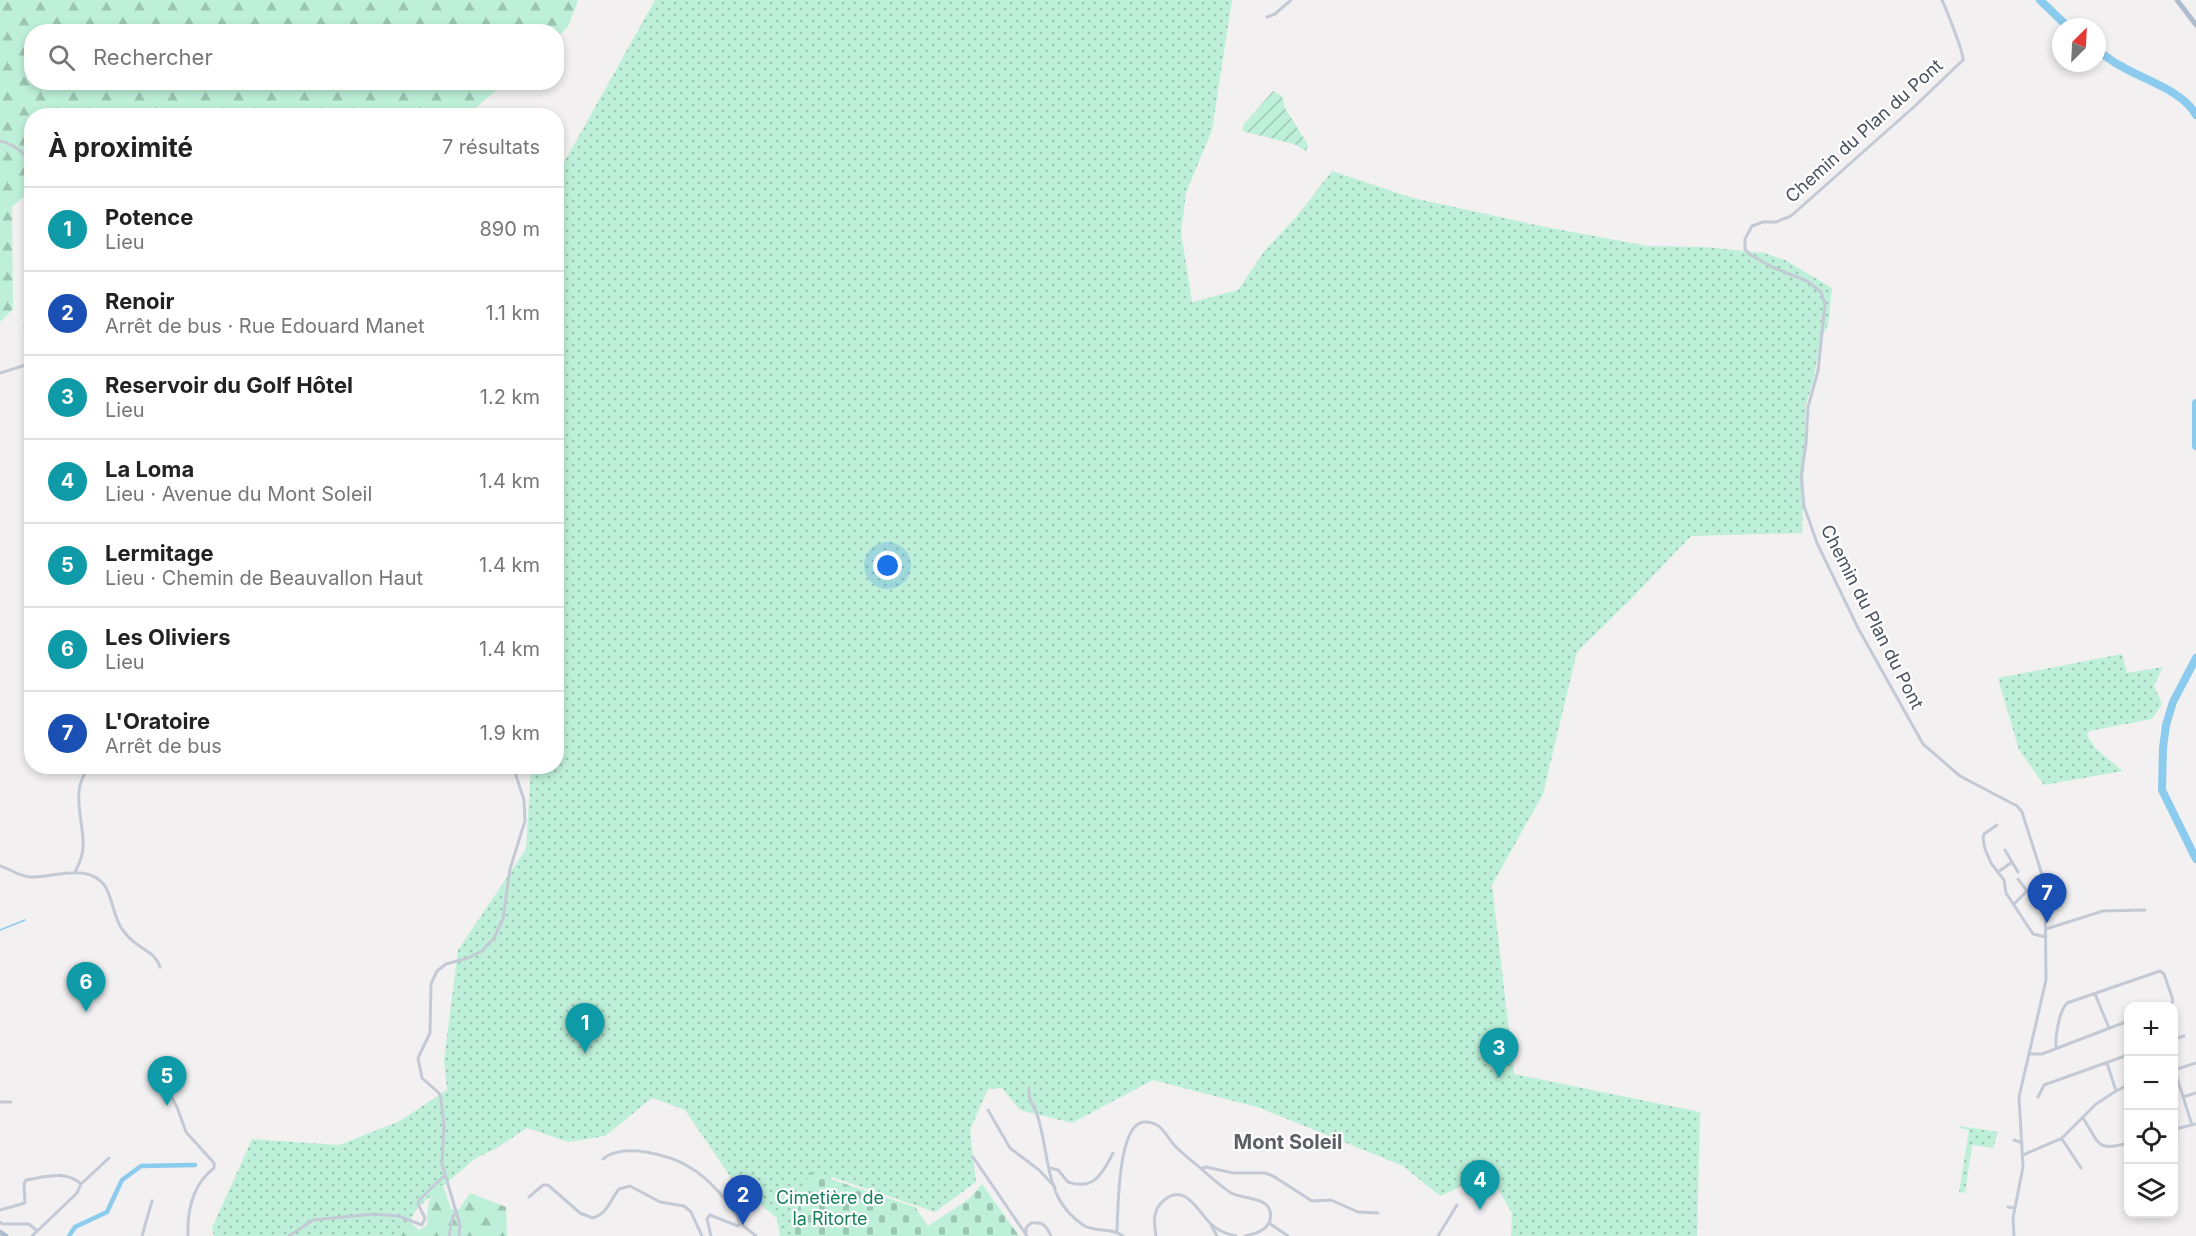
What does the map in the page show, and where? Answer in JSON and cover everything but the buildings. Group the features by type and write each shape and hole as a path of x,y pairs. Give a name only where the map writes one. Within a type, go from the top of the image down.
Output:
{"main road":[{"path":"2177,0 2196,26"},
{"path":"0,1232 6,1236"}],"street":[{"path":"1267,17 1275,14 1291,0"},
{"name":"Chemin du Plan du Pont","path":"1942,0 1964,55 1963,60 1791,216 1776,222 1763,222 1752,226 1745,239 1745,249 1749,254 1772,267 1807,281 1821,292 1825,304 1818,371 1808,407 1801,476 1804,506 1817,543 1858,628 1923,744 1960,776 2018,806 2022,812 2045,884 2046,984 2019,1103 2023,1155 2022,1177 2015,1208 2014,1236"},
{"path":"0,141 14,146 24,155"},
{"path":"0,373 24,366"},
{"path":"75,872 81,859 84,841 80,814 80,780 85,774"},
{"path":"459,1236 460,1225 441,1160 444,1125 441,1099 439,1093 422,1078 418,1058 430,1033 431,984 436,971 446,964 468,958 482,951 494,938 503,919 510,869 525,821 524,800 516,774"},
{"path":"1997,825 1984,834 1983,838 1992,863 2004,880 2006,893 2033,934 2046,937"},
{"path":"2005,850 2018,872"},
{"path":"1998,872 2012,862"},
{"path":"0,866 31,877 75,872 100,880 109,895 122,928 133,942 147,949 160,967"},
{"path":"2013,904 2027,891 2018,879"},
{"path":"2046,929 2103,911 2145,909"},
{"path":"2056,1048 2064,1005 2160,972 2164,974 2172,1002"},
{"path":"2095,994 2109,1028"},
{"path":"2031,1054 2042,1054 2124,1022"},
{"path":"2178,1038 2184,1036"},
{"path":"2038,1096 2044,1085 2124,1056"},
{"path":"2107,1062 2116,1090"},
{"path":"169,1063 159,1073 177,1107 186,1132 214,1163 214,1168 206,1174 190,1199 187,1220 188,1236"},
{"path":"2178,1068 2196,1063"},
{"path":"2178,1081 2194,1124 2178,1128"},
{"path":"2023,1155 2062,1138 2096,1104 2124,1087"},
{"path":"1029,1088 1029,1099 1037,1114 1058,1197 1068,1212 1082,1224 1092,1230 1116,1232 1123,1236"},
{"path":"2183,1097 2196,1093"},
{"path":"0,1102 11,1102"},
{"path":"988,1110 1010,1148 1043,1173 1056,1189"},
{"path":"2083,1118 2104,1147 2110,1148 2124,1144"},
{"path":"1116,1232 1123,1156 1133,1128 1148,1121 1161,1127 1176,1147 1233,1194 1242,1198 1255,1198 1268,1206 1271,1214 1269,1223 1264,1229 1245,1236"},
{"path":"2062,1138 2081,1168"},
{"path":"2014,1140 2022,1143"},
{"path":"603,1159 607,1155 625,1151 641,1151 683,1163 708,1182 722,1197 740,1223 756,1236"},
{"path":"1050,1168 1058,1170 1068,1182 1085,1184 1101,1176 1113,1153"},
{"path":"973,1157 1027,1235"},
{"path":"32,1236 77,1193 81,1184 110,1158"},
{"path":"1201,1169 1212,1168 1233,1173 1265,1173 1312,1201 1331,1200 1358,1212 1378,1213"},
{"path":"0,1209 25,1203 24,1184 26,1180 60,1175 72,1176 81,1184"},
{"path":"289,1236 313,1220 374,1214 398,1216 422,1225 425,1218 418,1204 419,1200 445,1176"},
{"path":"530,1197 543,1185 548,1185 580,1213 591,1218 607,1209 619,1189 630,1186 660,1202 684,1206 691,1212 702,1236"},
{"path":"1156,1236 1155,1213 1164,1200 1172,1195 1188,1198 1196,1205 1218,1236"},
{"path":"142,1236 152,1201"},
{"path":"1438,1236 1457,1205"},
{"path":"2008,1207 2015,1208"},
{"path":"449,1236 456,1212"},
{"path":"711,1236 707,1219 710,1215 738,1226 740,1223"},
{"path":"0,1222 11,1226 29,1224 36,1230"},
{"path":"1027,1235 1026,1227 1031,1223 1040,1222 1045,1225 1051,1236"},
{"path":"1210,1223 1236,1236"},
{"path":"1269,1223 1288,1236"}],"green space":[{"path":"0,0 578,0 568,27 564,31 564,24 24,24 24,90 497,90 475,108 24,108 24,196 12,207 13,309 0,322"},
{"path":"655,0 1232,0 1212,130 1186,193 1181,232 1192,302 1238,290 1265,250 1297,216 1332,171 1413,198 1545,227 1648,246 1705,247 1764,253 1785,260 1832,288 1828,325 1821,338 1813,382 1806,404 1802,533 1691,536 1577,652 1543,794 1492,885 1514,1074 1700,1112 1697,1236 1511,1236 1512,1213 1489,1174 1440,1196 1403,1166 1260,1108 1153,1080 1072,1123 1020,1110 1002,1088 988,1089 970,1130 976,1182 935,1212 832,1177 811,1203 817,1236 780,1236 777,1218 734,1182 685,1110 652,1098 605,1136 569,1142 527,1128 495,1149 476,1158 417,1208 402,1236 214,1236 212,1228 252,1139 339,1145 398,1122 447,1090 444,1060 458,950 526,849 531,774 564,774 564,162"},
{"path":"1273,91 1282,96 1285,108 1308,145 1306,151 1294,144 1242,131 1244,124"},
{"path":"2122,654 2127,673 2163,667 2154,686 2162,704 2152,719 2089,731 2087,735 2096,749 2123,771 2044,785 2019,750 1998,678"},
{"path":"1960,1126 1998,1132 1993,1148 1972,1145 1965,1193 1959,1192 1969,1130 1960,1128"},
{"name":"Cimetière de la Ritorte","path":"809,1172 915,1207 928,1226 969,1199 982,1184 1019,1236 795,1236 794,1223"},
{"path":"437,1185 443,1185 451,1209 459,1209 470,1193 506,1207 507,1236 395,1236 410,1222 419,1230 427,1225 429,1204"}],"waterway":[{"path":"2040,0 2059,18"},
{"path":"2106,56 2172,92 2190,106 2196,115"},
{"path":"2196,403 2196,446"},
{"path":"2196,658 2173,702 2166,725 2162,790 2196,859"},
{"path":"0,930 25,920"},
{"path":"69,1236 75,1227 107,1212 122,1180 141,1166 195,1165"}],"place":[{"name":"L'Oratoire","path":"2047,923"},
{"name":"Les Oliviers","path":"86,1012"},
{"name":"Potence","path":"585,1053"},
{"name":"Reservoir du Golf Hôtel","path":"1499,1078"},
{"name":"Lermitage","path":"167,1106"},
{"name":"La Loma","path":"1480,1210"},
{"name":"Renoir","path":"743,1225"}],"district":[{"name":"Mont Soleil","path":"1288,1142"}]}
